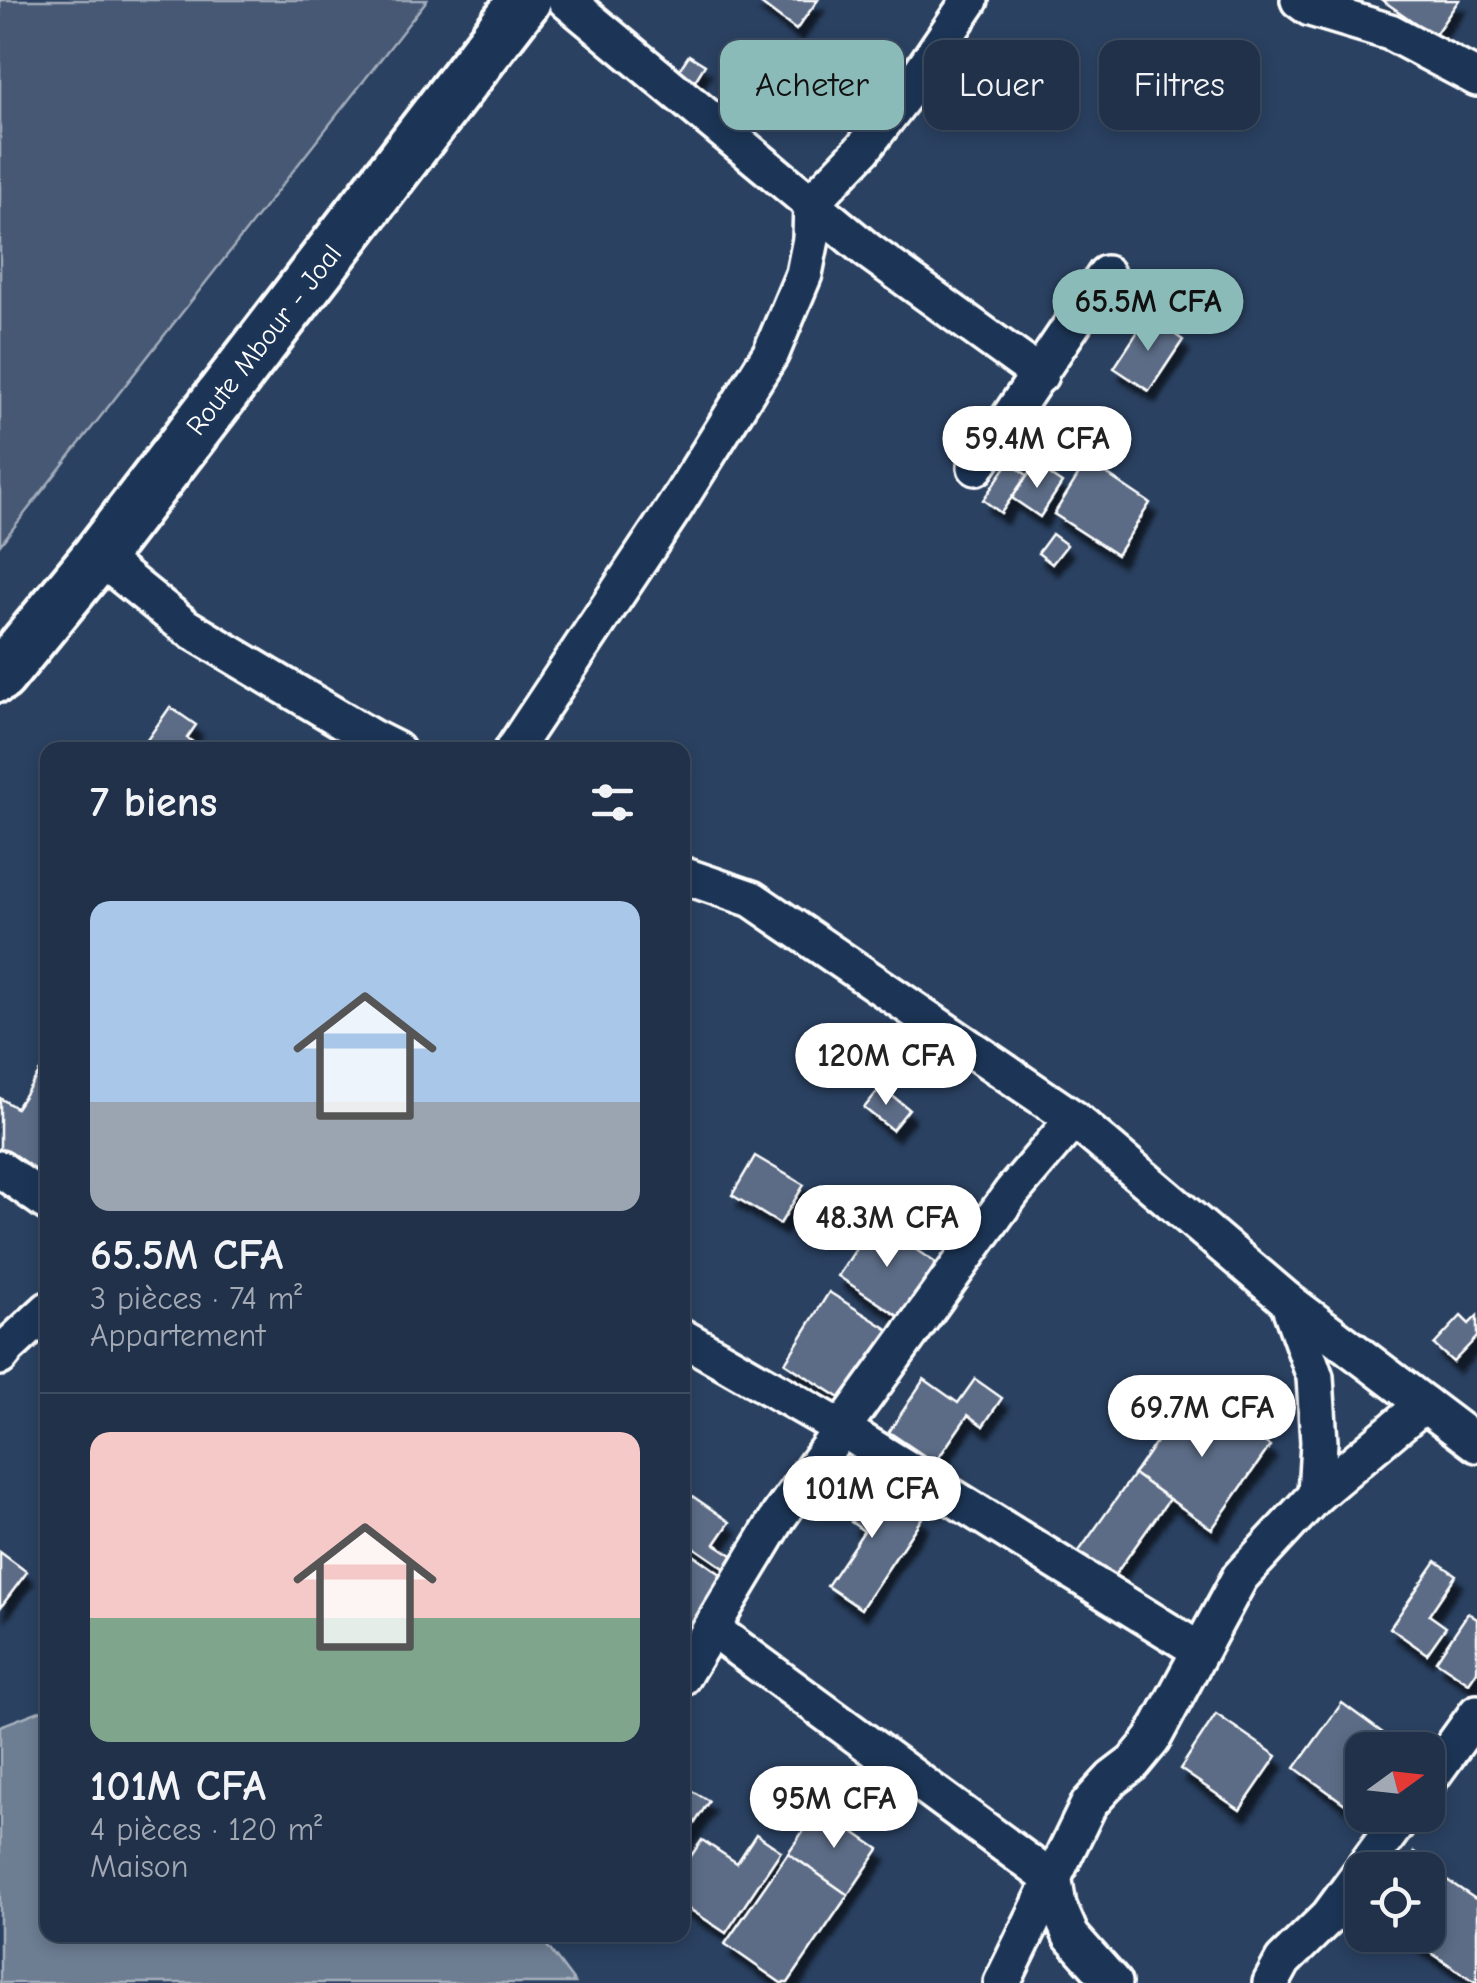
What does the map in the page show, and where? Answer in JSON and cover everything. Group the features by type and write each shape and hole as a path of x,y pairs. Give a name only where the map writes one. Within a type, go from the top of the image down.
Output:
{"main road":[{"name":"Route Mbour - Joal","path":"0,676 98,556 524,0"}],"street":[{"path":"566,0 867,250 1040,374"},
{"path":"518,742 674,508 771,353 804,274 811,239 812,202 873,136 970,0"},
{"path":"1308,3 1390,32 1477,78"},
{"path":"976,467 1106,274"},
{"path":"98,556 186,626 381,742"},
{"path":"690,878 752,899 1074,1118 1288,1301 1477,1444"},
{"path":"690,1664 779,1516 1012,1192 1074,1118"},
{"path":"0,1169 40,1198"},
{"path":"1288,1301 1315,1376 1319,1442 1316,1495"},
{"path":"0,1357 40,1317"},
{"path":"690,1341 841,1428 1199,1650"},
{"path":"1002,1983 1089,1804 1152,1740 1240,1577 1316,1495 1424,1404"},
{"path":"712,1629 1054,1881 1058,1906 1071,1936 1113,1983"},
{"path":"1450,1768 1477,1712"},
{"path":"1271,1983 1283,1961 1329,1916 1391,1832"}],"shaded area":[{"path":"0,0 427,0 0,545"},
{"path":"40,1711 40,1942 544,1942 575,1983 0,1983 0,1726"}],"building":[{"path":"756,0 818,0 796,30"},
{"path":"1382,0 1459,0 1434,36"},
{"path":"689,55 705,65 695,81 679,70"},
{"path":"1148,316 1183,340 1149,391 1114,368"},
{"path":"1087,461 1150,503 1117,555 1054,514"},
{"path":"1009,462 1027,475 1001,513 983,500"},
{"path":"1035,465 1062,483 1040,517 1012,498"},
{"path":"1052,534 1067,545 1052,564 1038,553"},
{"path":"170,707 196,725 187,738 193,742 146,742"},
{"path":"40,1071 40,1183 0,1157 0,1098 16,1108"},
{"path":"881,1087 909,1109 892,1130 864,1108"},
{"path":"755,1156 804,1185 780,1224 732,1195"},
{"path":"874,1222 936,1263 901,1318 838,1276"},
{"path":"829,1292 889,1330 845,1401 785,1363"},
{"path":"1461,1316 1469,1324 1477,1316 1477,1337 1453,1362 1434,1345"},
{"path":"924,1379 958,1403 975,1379 1002,1398 983,1426 968,1415 935,1463 889,1432"},
{"path":"1192,1390 1270,1446 1212,1529 1134,1474"},
{"path":"1134,1474 1169,1499 1112,1579 1077,1554"},
{"path":"858,1475 922,1518 861,1609 827,1586 864,1531 851,1522 860,1509 843,1497"},
{"path":"690,1494 730,1522 715,1544 738,1559 730,1572 690,1544"},
{"path":"0,1552 27,1572 0,1608"},
{"path":"690,1553 725,1577 690,1628"},
{"path":"1436,1561 1456,1575 1429,1615 1446,1627 1427,1654 1390,1628"},
{"path":"1468,1613 1477,1619 1477,1671 1469,1683 1436,1661"},
{"path":"1342,1703 1381,1732 1345,1732 1345,1804 1295,1768"},
{"path":"1216,1714 1277,1756 1240,1810 1180,1769"},
{"path":"690,1790 709,1801 690,1831"},
{"path":"819,1808 879,1849 848,1895 788,1853"},
{"path":"756,1834 781,1851 726,1933 690,1909 690,1857 702,1840 737,1863"},
{"path":"788,1853 848,1895 788,1983 781,1983 725,1944"},
{"path":"1445,1879 1477,1900 1477,1983 1430,1952 1445,1952"}]}
